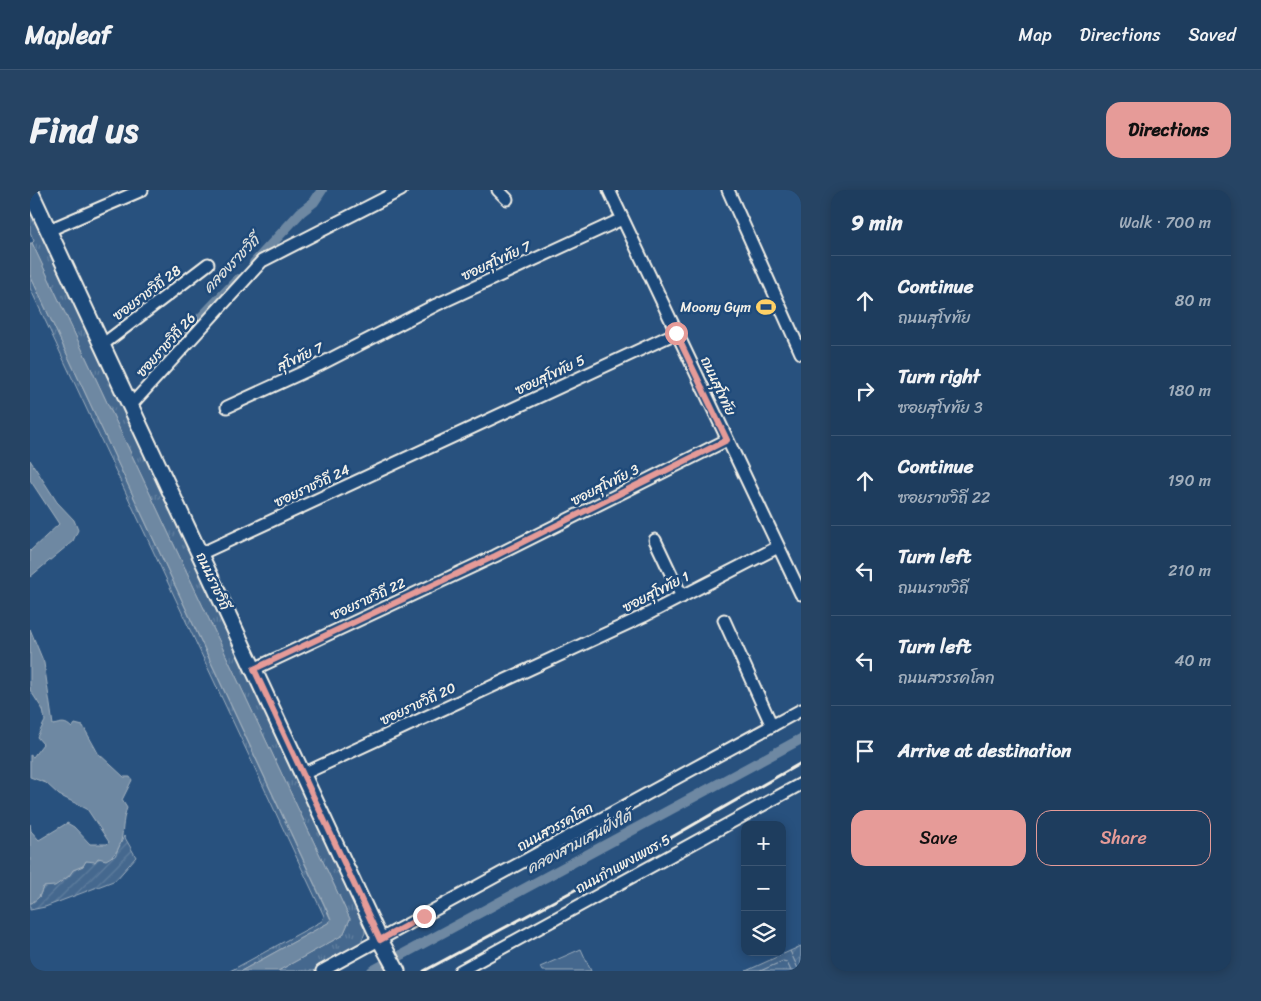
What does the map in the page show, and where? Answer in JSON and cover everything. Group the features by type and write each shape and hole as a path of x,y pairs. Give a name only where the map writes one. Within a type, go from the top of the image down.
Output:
{"main road":[{"name":"ถนนราชวิถี","path":"30,191 382,943 396,969"}],"street":[{"path":"49,230 142,190"},
{"name":"ซอยราชวิถี 26","path":"131,405 262,261 401,190"},
{"path":"498,190 507,199"},
{"name":"ถนนสุโขทัย","path":"609,190 801,594"},
{"path":"728,190 801,353"},
{"name":"ซอยสุโขทัย 7","path":"384,333 436,306 622,218"},
{"name":"ซอยราชวิถี 28","path":"102,345 208,264"},
{"name":"สุโขทัย 7","path":"228,407 320,366 384,333"},
{"name":"ซอยสุโขทัย 5","path":"436,444 676,333"},
{"name":"ซอยสุโขทัย 3","path":"495,556 727,440"},
{"name":"ซอยราชวิถี 24","path":"200,554 436,444"},
{"path":"655,540 682,596"},
{"name":"ซอยสุโขทัย 1","path":"546,661 682,596 778,547"},
{"name":"ซอยราชวิถี 22","path":"254,669 495,556"},
{"path":"724,620 772,726"},
{"name":"ซอยราชวิถี 20","path":"303,774 546,661"},
{"name":"ถนนสวรรคโลก","path":"322,971 382,943 801,710"},
{"name":"ถนนกำแพงเพชร 5","path":"460,971 801,784"}],"green space":[{"path":"30,211 365,924 365,933 359,946 315,971 278,971 343,935 350,919 32,243 34,241 30,232"},
{"path":"30,275 331,920 241,971 230,971 322,921 324,916 30,288"},
{"path":"124,836 136,857 116,880 45,907 30,910 30,903 39,897 43,887 55,885 69,876 73,870 83,866 86,861 115,856"},
{"path":"801,946 801,971 799,971 790,951"},
{"path":"581,949 591,971 542,971 540,967"},
{"path":"790,951 799,971 791,971 787,962 783,961 760,971 746,971 779,956 786,956 786,953"},
{"path":"783,961 787,962 791,971 760,971"}],"shaded area":[{"path":"30,243 32,243 350,919 343,935 278,971 241,971 328,923 331,919 30,275"},
{"path":"30,460 57,502 74,520 78,530 73,541 30,577 30,551 59,524 30,480"},
{"path":"30,629 44,663 53,725 63,723 72,728 75,724 83,726 98,753 124,777 130,777 132,780 122,800 127,808 120,844 113,855 106,860 98,858 95,862 86,861 83,866 73,870 69,876 55,886 43,887 39,897 32,903 30,903 30,824 31,831 39,840 67,823 74,827 90,844 107,844 109,842 87,809 59,795 46,783 30,777 30,755 33,757 43,744 37,737 45,721 43,710 30,690"}],"waterway":[{"name":"คลองราชวิถี","path":"254,263 301,212 314,202 322,190"},
{"name":"คลองราชวิถี","path":"161,359 238,279"},
{"name":"คลองสามเสนฝั่งใต้","path":"372,971 801,739"}],"railway":[{"path":"424,971 653,848 801,763"}],"place":[{"name":"Moony Gym","path":"766,307"}],"route":[{"path":"424,916 380,940 254,669 495,556 727,440 676,333"}]}
